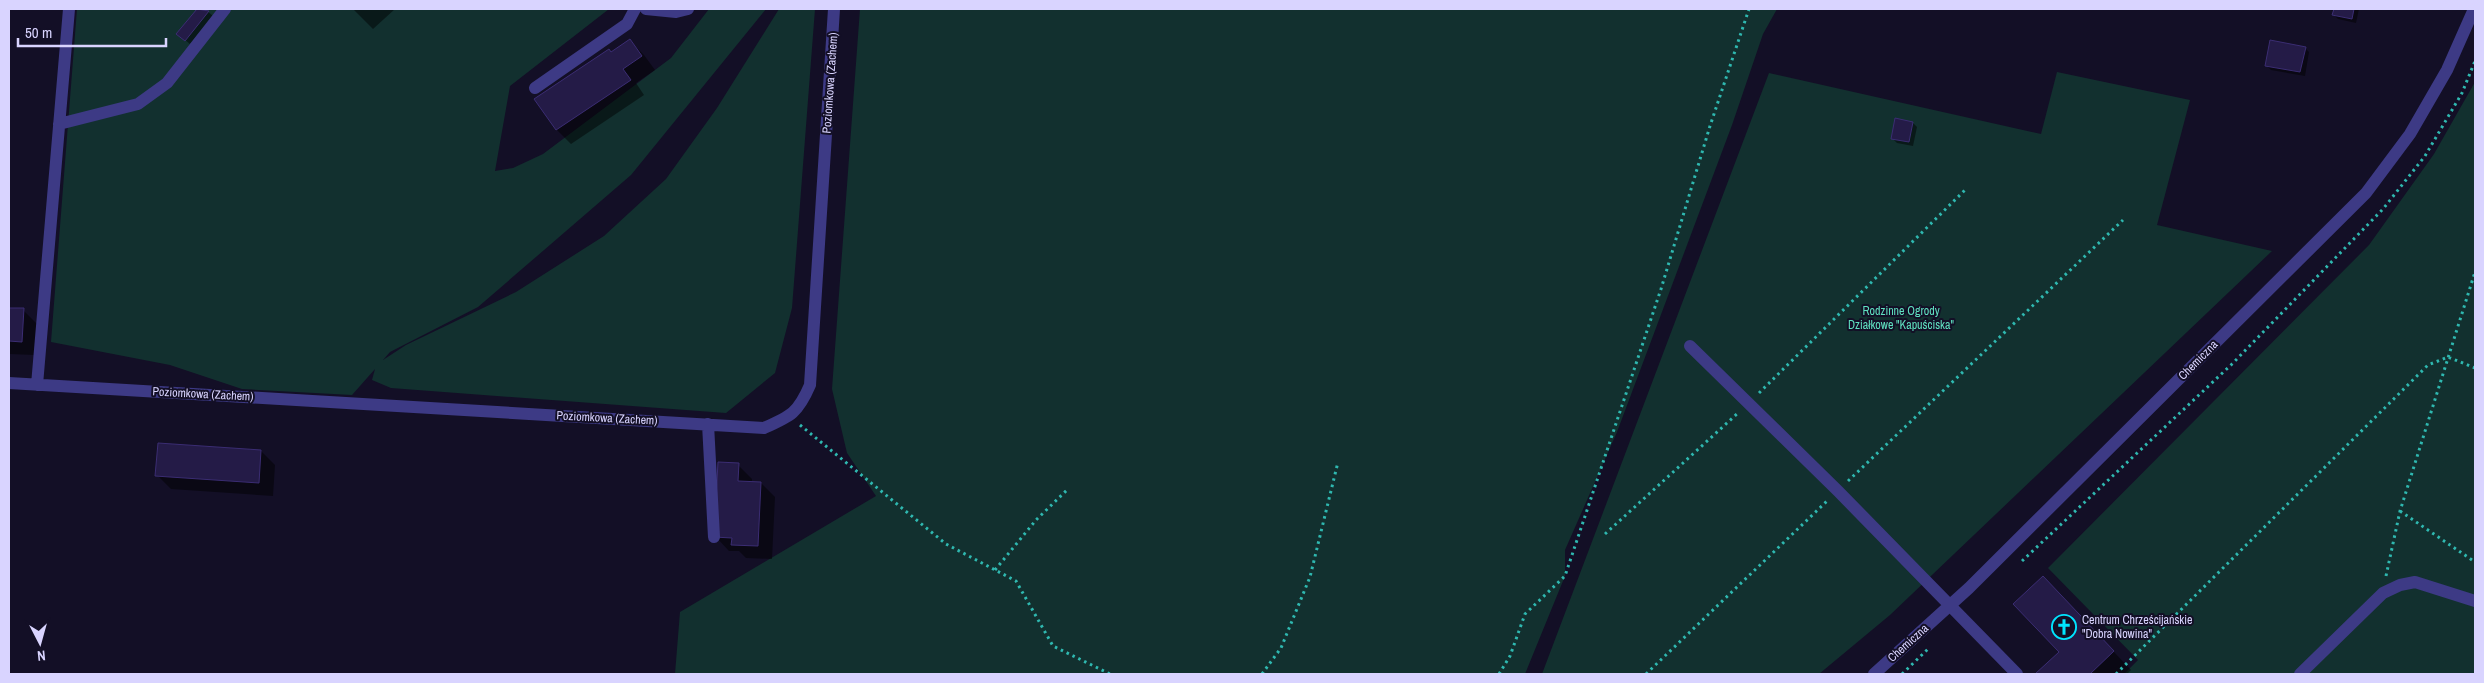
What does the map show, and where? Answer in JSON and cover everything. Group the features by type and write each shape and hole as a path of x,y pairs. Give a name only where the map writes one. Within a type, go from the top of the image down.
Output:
{"street":[{"path":"37,384 68,9"},
{"path":"59,124 138,104 167,83 225,9"},
{"path":"534,88 627,24 635,9"},
{"path":"646,9 676,12 688,9"},
{"name":"Poziomkowa (Zachem)","path":"9,383 764,428 786,418 801,405 810,385 834,9"},
{"name":"Chemiczna","path":"1874,674 1950,606 2366,193 2410,134 2438,86 2474,9"},
{"path":"1690,346 1838,491 2017,674"},
{"path":"708,424 714,537"},
{"path":"2300,674 2383,593 2400,585 2415,582 2475,601"}],"path":[{"path":"1498,674 1510,656 1525,614 1564,576 1661,290 1710,126 1749,9"},
{"path":"2018,564 2232,364 2383,208 2425,156 2462,93 2475,61"},
{"path":"1605,534 1748,403 1965,190"},
{"path":"1646,674 2123,220"},
{"path":"2383,593 2400,511 2475,272"},
{"path":"2116,674 2428,365 2448,357 2475,368"},
{"path":"786,418 808,429 946,544 1016,581 1053,646 1110,674"},
{"path":"1262,674 1281,648 1310,577 1338,462"},
{"path":"995,570 1036,520 1068,489"},
{"path":"2400,511 2475,562"}],"green space":[{"path":"77,9 609,9 510,86 495,171 513,168 543,154 671,58 709,9 766,9 631,175 478,307 390,352 383,360 406,345 516,292 604,236 666,179 717,108 779,9 815,9 792,308 775,373 726,413 391,388 372,380 375,369 352,395 242,389 170,365 51,342"},
{"path":"860,9 1777,9 1763,34 1732,125 1617,432 1565,550 1565,576 1525,674 675,674 680,612 876,496 847,453 832,389"},
{"name":"Rodzinne Ogrody Działkowe \"Kapuściska\"","path":"2057,72 2190,100 2157,225 2272,251 1890,615 1819,674 1542,674 1769,73 2041,134"},
{"path":"2475,82 2475,674 2124,674 2138,660 2048,568 2369,245 2434,154"}],"building":[{"path":"197,9 209,11 185,41 176,34"},
{"path":"2334,9 2354,9 2352,19 2332,15"},
{"path":"630,39 642,56 623,69 631,80 556,130 534,99 609,49 611,52"},
{"path":"2270,40 2306,47 2300,72 2265,66"},
{"path":"1895,118 1913,122 1909,142 1891,139"},
{"path":"9,308 24,308 22,342 9,341"},
{"path":"158,443 261,450 259,483 155,476"},
{"path":"718,462 739,463 738,481 761,482 758,546 731,545 732,538 714,537"},
{"name":"Centrum Chrześcijańskie \"Dobra Nowina\"","path":"2043,576 2114,651 2090,674 2035,674 2059,652 2013,604"}],"place":[{"name":"Centrum Chrześcijańskie \"Dobra Nowina\"","path":"2064,627"}]}
